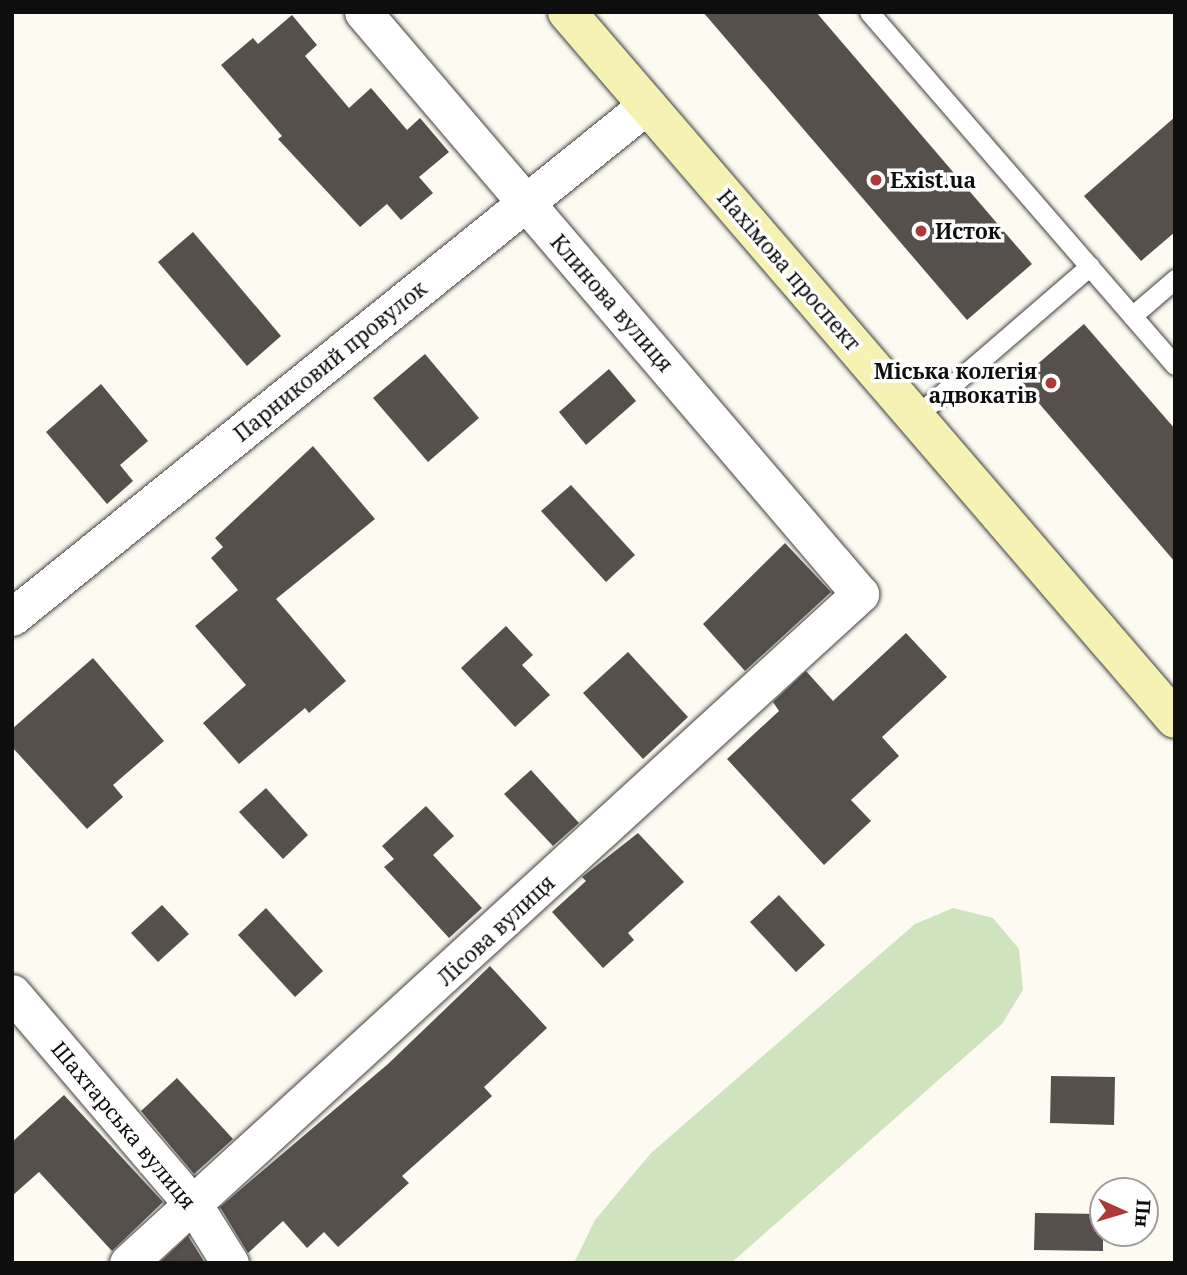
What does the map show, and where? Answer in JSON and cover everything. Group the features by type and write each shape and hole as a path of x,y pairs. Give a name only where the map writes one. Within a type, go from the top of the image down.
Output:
{"main road":[{"name":"Нахімова проспект","path":"567,12 1175,719"}],"street":[{"name":"Клинова вулиця","path":"363,12 860,594"},
{"name":"Парниковий провулок","path":"12,617 647,105"},
{"name":"Лісова вулиця","path":"128,1263 195,1207 860,594"},
{"name":"Шахтарська вулиця","path":"12,993 195,1207 230,1263"}],"lane":[{"path":"869,12 1175,365"},
{"path":"915,416 1090,266"},
{"path":"1132,316 1175,279"}],"green space":[{"path":"953,908 993,918 1019,949 1023,990 1002,1024 731,1263 574,1263 595,1220 651,1153 915,924"}],"building":[{"path":"703,12 816,12 1032,264 967,320"},
{"path":"292,15 317,45 305,56 349,108 371,88 407,130 420,118 449,152 419,177 433,193 401,220 387,204 360,227 278,139 282,136 221,65 253,38 258,44"},
{"path":"1175,117 1175,232 1141,261 1084,196"},
{"path":"193,232 281,336 247,366 158,262"},
{"path":"1084,324 1175,429 1175,562 1019,380"},
{"path":"425,354 479,418 428,462 373,398"},
{"path":"609,369 636,401 586,445 559,412"},
{"path":"101,384 148,441 120,465 133,481 107,504 46,432"},
{"path":"313,446 375,519 276,599 346,681 309,713 305,708 239,764 203,723 246,685 195,626 238,590 211,558 223,547 215,538"},
{"path":"571,485 635,555 606,582 541,511"},
{"path":"785,543 831,592 745,671 703,624"},
{"path":"506,626 533,655 522,665 550,695 515,727 461,668"},
{"path":"906,633 947,677 882,737 899,756 851,800 871,821 824,865 727,759 779,711 773,702 806,671 833,701"},
{"path":"628,652 688,717 643,759 583,693"},
{"path":"93,658 164,741 113,785 123,797 87,829 12,747 12,729"},
{"path":"531,770 579,823 553,846 504,794"},
{"path":"266,788 308,835 283,859 239,812"},
{"path":"426,806 454,836 433,855 482,908 449,938 384,867 394,859 382,846"},
{"path":"638,833 684,882 628,933 634,940 603,968 552,912 586,881 582,877"},
{"path":"779,895 825,945 796,972 750,922"},
{"path":"162,905 189,934 158,962 131,933"},
{"path":"266,908 323,971 295,997 238,935"},
{"path":"490,966 547,1028 484,1087 492,1096 402,1176 409,1183 338,1247 324,1232 307,1248 283,1221 248,1253 220,1207 388,1064"},
{"path":"1051,1076 1115,1077 1114,1125 1050,1123"},
{"path":"177,1078 233,1139 194,1174 141,1111"},
{"path":"64,1095 163,1202 112,1251 39,1172 12,1196 12,1142"},
{"path":"1035,1213 1089,1214 1089,1247 1103,1247 1103,1251 1034,1250"},
{"path":"188,1236 205,1263 159,1263"}],"place":[{"name":"Exist.ua","path":"876,180"},
{"name":"Исток","path":"921,231"},
{"name":"Міська колегія адвокатів","path":"1051,383"}]}
